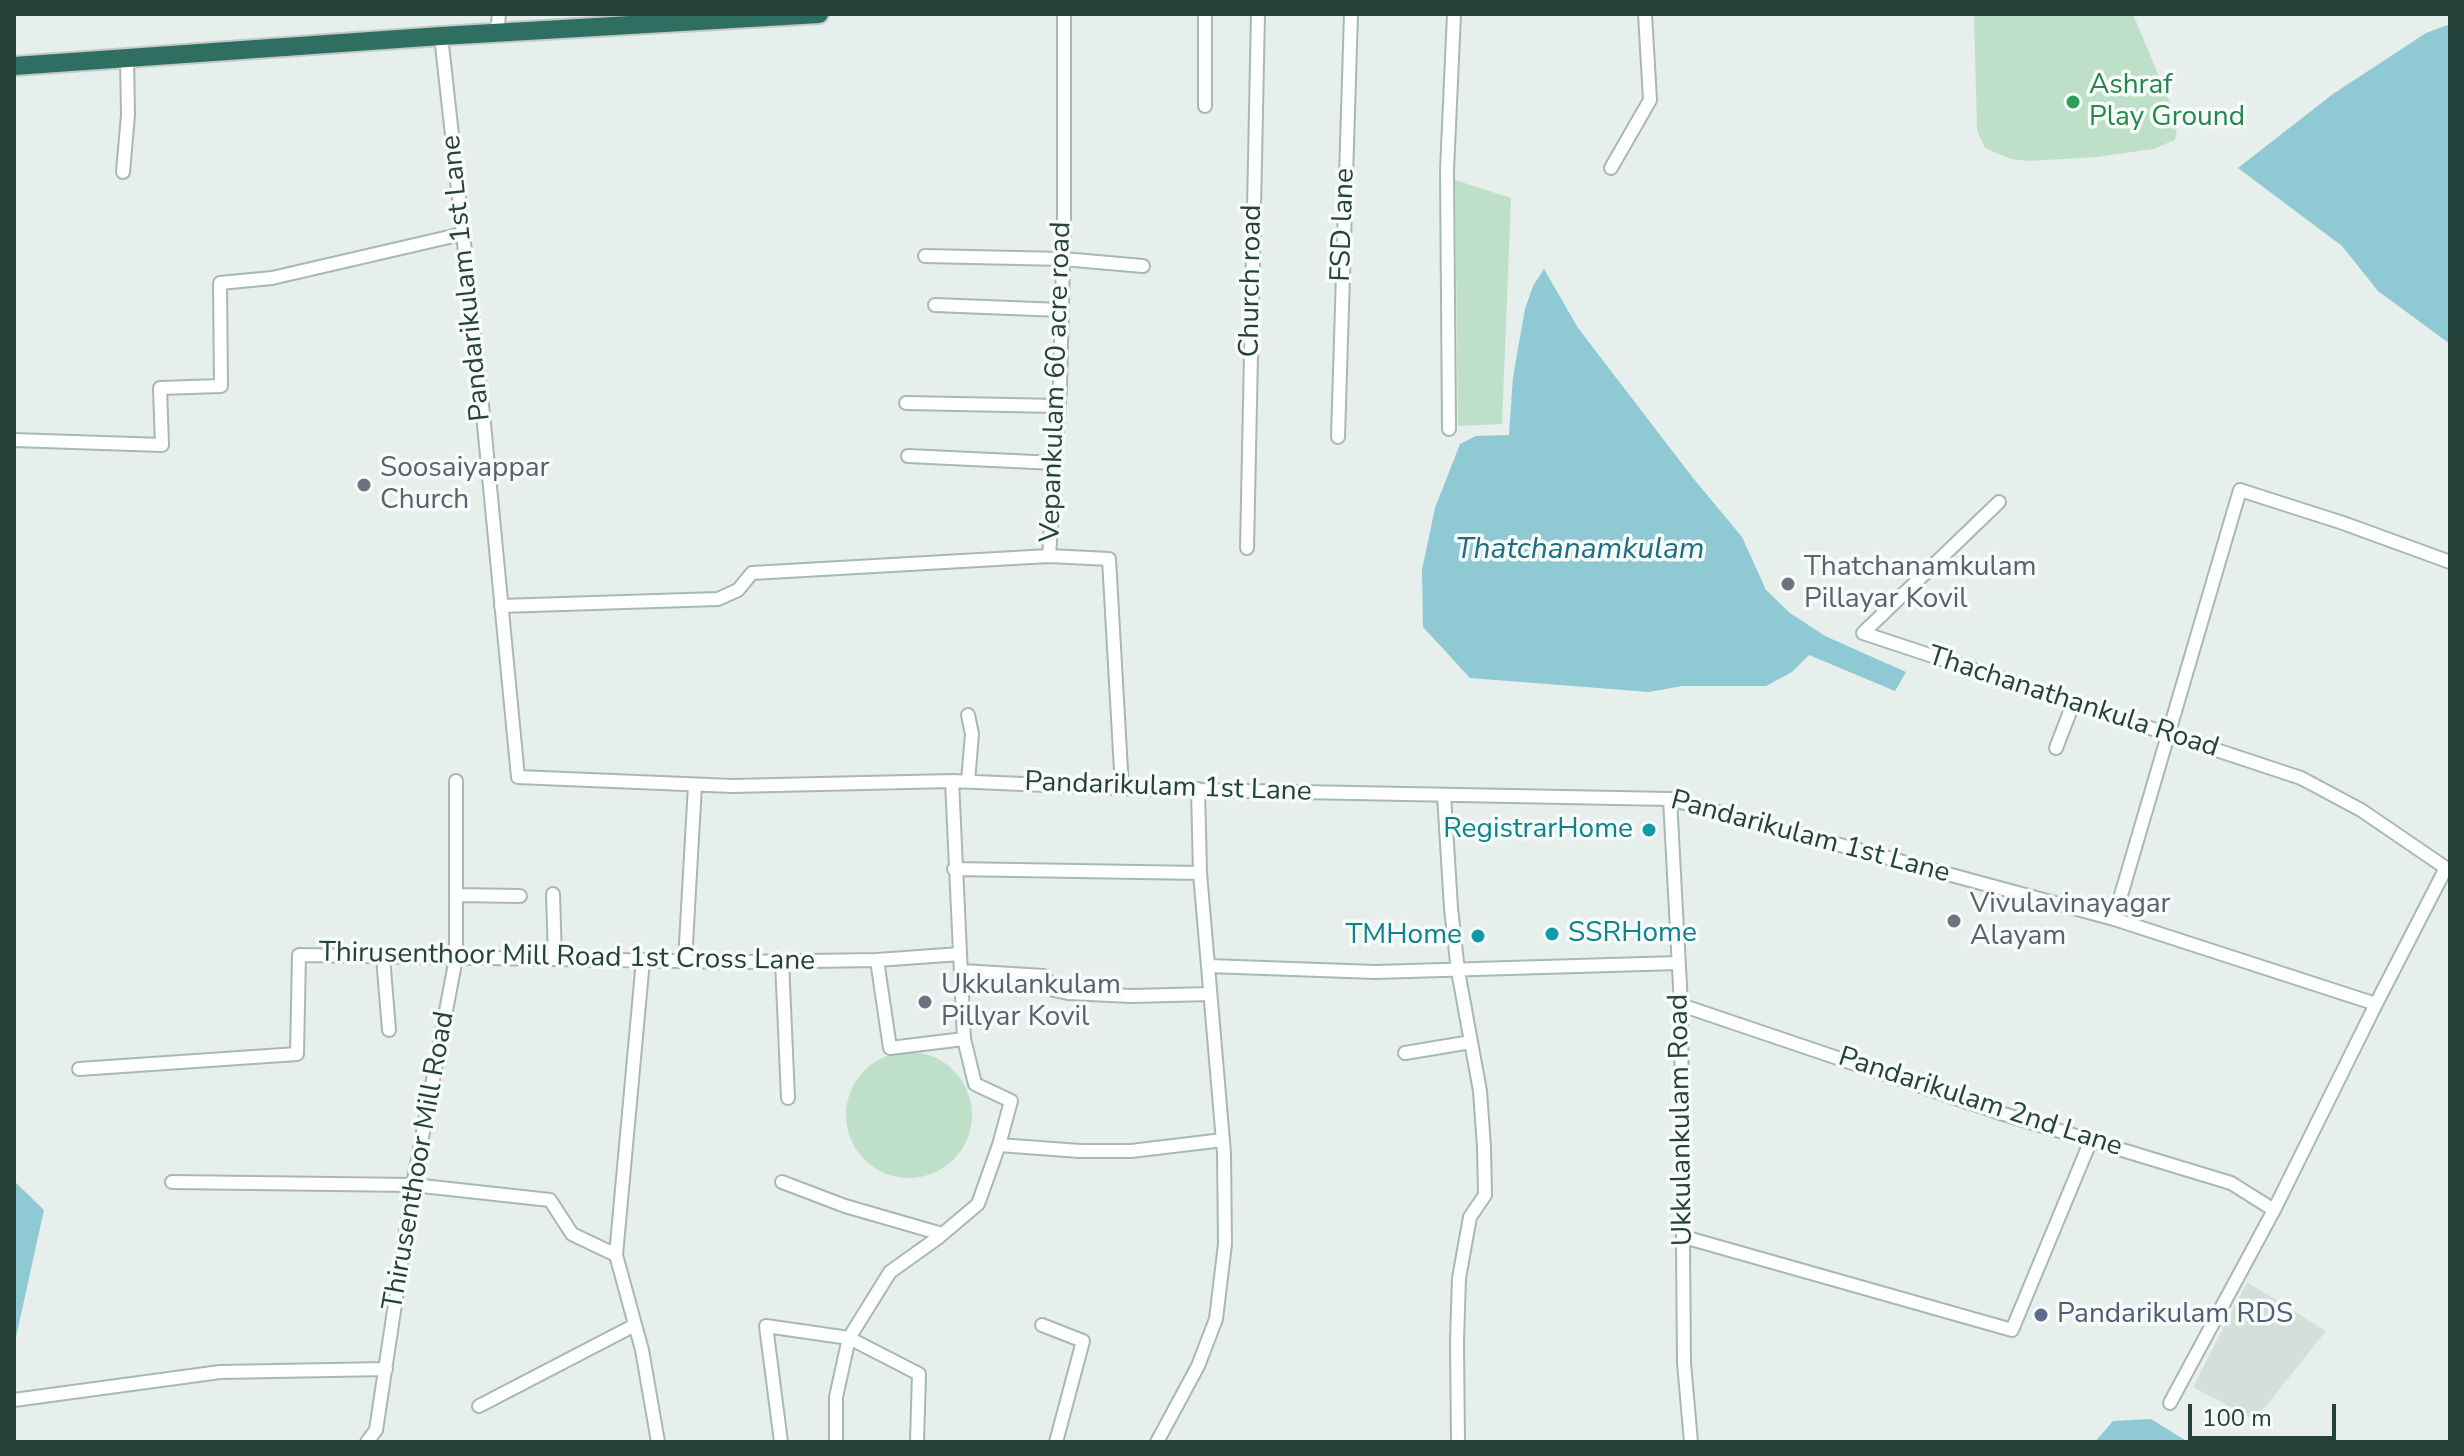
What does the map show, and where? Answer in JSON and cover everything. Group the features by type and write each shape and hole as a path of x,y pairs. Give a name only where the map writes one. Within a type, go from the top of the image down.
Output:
{"highway":[{"path":"14,66 441,36 819,14"}],"street":[{"path":"497,33 499,14"},
{"name":"Vepankulam 60 acre road","path":"1064,14 1059,406 1049,556 1109,559 1122,788"},
{"path":"1205,14 1205,106"},
{"name":"Church road","path":"1247,548 1258,14"},
{"name":"FSD lane","path":"1338,437 1351,14"},
{"path":"1449,429 1447,170 1454,14"},
{"path":"1611,168 1650,100 1645,14"},
{"name":"Pandarikulam 1st Lane","path":"441,36 483,414 518,777 695,785 968,781 1122,788 1670,799 2114,919 2376,1004"},
{"path":"123,172 128,115 127,58"},
{"path":"14,440 162,445 160,388 221,386 220,283 272,278 462,234"},
{"path":"925,256 1063,259 1143,266"},
{"path":"935,305 1061,310"},
{"path":"906,403 1059,406"},
{"path":"908,456 1055,463"},
{"path":"2114,919 2240,490 2450,562"},
{"name":"Thachanathankula Road","path":"1999,502 1863,633 2301,778 2361,810 2448,868"},
{"path":"501,606 718,599 738,590 752,573 1049,556"},
{"path":"2056,748 2073,704"},
{"path":"968,715 972,734 968,781"},
{"name":"Thirusenthoor Mill Road","path":"367,1442 376,1430 413,1185 456,958 456,781"},
{"path":"836,1442 836,1397 849,1338 890,1272 978,1204 1011,1101 975,1084 964,1039 952,781"},
{"path":"685,961 695,785"},
{"path":"1157,1442 1198,1366 1216,1319 1225,1244 1223,1140 1200,873 1198,789"},
{"path":"1444,795 1458,971 1480,1091 1485,1195 1470,1217 1459,1278 1458,1442"},
{"name":"Ukkulankulam Road","path":"1670,799 1681,1005 1684,1363 1691,1442"},
{"path":"2170,1403 2274,1210 2376,1004 2448,868"},
{"path":"954,869 1200,873"},
{"path":"553,894 555,959"},
{"path":"456,895 520,896"},
{"name":"Thirusenthoor Mill Road 1st Cross Lane","path":"79,1069 297,1054 299,955 782,961 877,960 960,954"},
{"path":"383,957 389,1030"},
{"path":"643,960 616,1255 635,1325 658,1442"},
{"path":"877,960 890,1048 964,1039"},
{"path":"782,961 788,1098"},
{"path":"1209,966 1375,972 1678,963"},
{"path":"962,971 1044,976 1054,990 1068,993 1132,996 1210,994"},
{"name":"Pandarikulam 2nd Lane","path":"1681,1005 1997,1112 2231,1183 2274,1210"},
{"path":"1405,1053 1471,1042"},
{"path":"999,1145 1131,1151 1223,1140"},
{"path":"1684,1237 2012,1330 2091,1140"},
{"path":"172,1182 413,1185 550,1200 572,1234 616,1255"},
{"path":"782,1182 845,1206 942,1234"},
{"path":"479,1406 635,1325"},
{"path":"1042,1325 1083,1341 1056,1442"},
{"path":"781,1442 766,1326 849,1338 919,1374 917,1442"},
{"path":"14,1400 220,1372 386,1369"}],"shaded area":[{"path":"2247,1282 2326,1331 2255,1420 2193,1387"}],"green space":[{"name":"Ashraf Play Ground","path":"1974,14 2133,14 2178,122 2175,140 2153,149 2097,157 2030,161 2011,159 1985,148 1977,130"},
{"path":"1455,180 1511,198 1502,424 1458,426"},
{"path":"909,1052 933,1057 953,1071 967,1091 972,1115 967,1139 953,1159 933,1173 909,1178 885,1173 865,1159 851,1139 846,1115 851,1091 865,1071 885,1057"}],"water":[{"path":"2450,24 2450,344 2378,291 2342,246 2238,168 2333,94 2426,33"},
{"name":"Thatchanamkulam","path":"1544,269 1578,328 1742,537 1766,590 1790,613 1825,636 1906,672 1895,691 1809,655 1792,672 1766,686 1682,686 1649,692 1470,678 1423,627 1422,570 1435,508 1460,444 1476,436 1509,435 1513,377 1525,309 1533,286"},
{"path":"14,1181 44,1210 14,1346"},
{"path":"2151,1419 2188,1442 2095,1442 2113,1421"}],"place":[{"name":"Ashraf Play Ground","path":"2073,102"},
{"name":"Soosaiyappar Church","path":"364,485"},
{"name":"Thatchanamkulam Pillayar Kovil","path":"1788,584"},
{"name":"RegistrarHome","path":"1649,830"},
{"name":"Vivulavinayagar Alayam","path":"1954,921"},
{"name":"SSRHome","path":"1552,934"},
{"name":"TMHome","path":"1478,936"},
{"name":"Ukkulankulam Pillyar Kovil","path":"925,1002"},
{"name":"Pandarikulam RDS","path":"2041,1315"}]}
